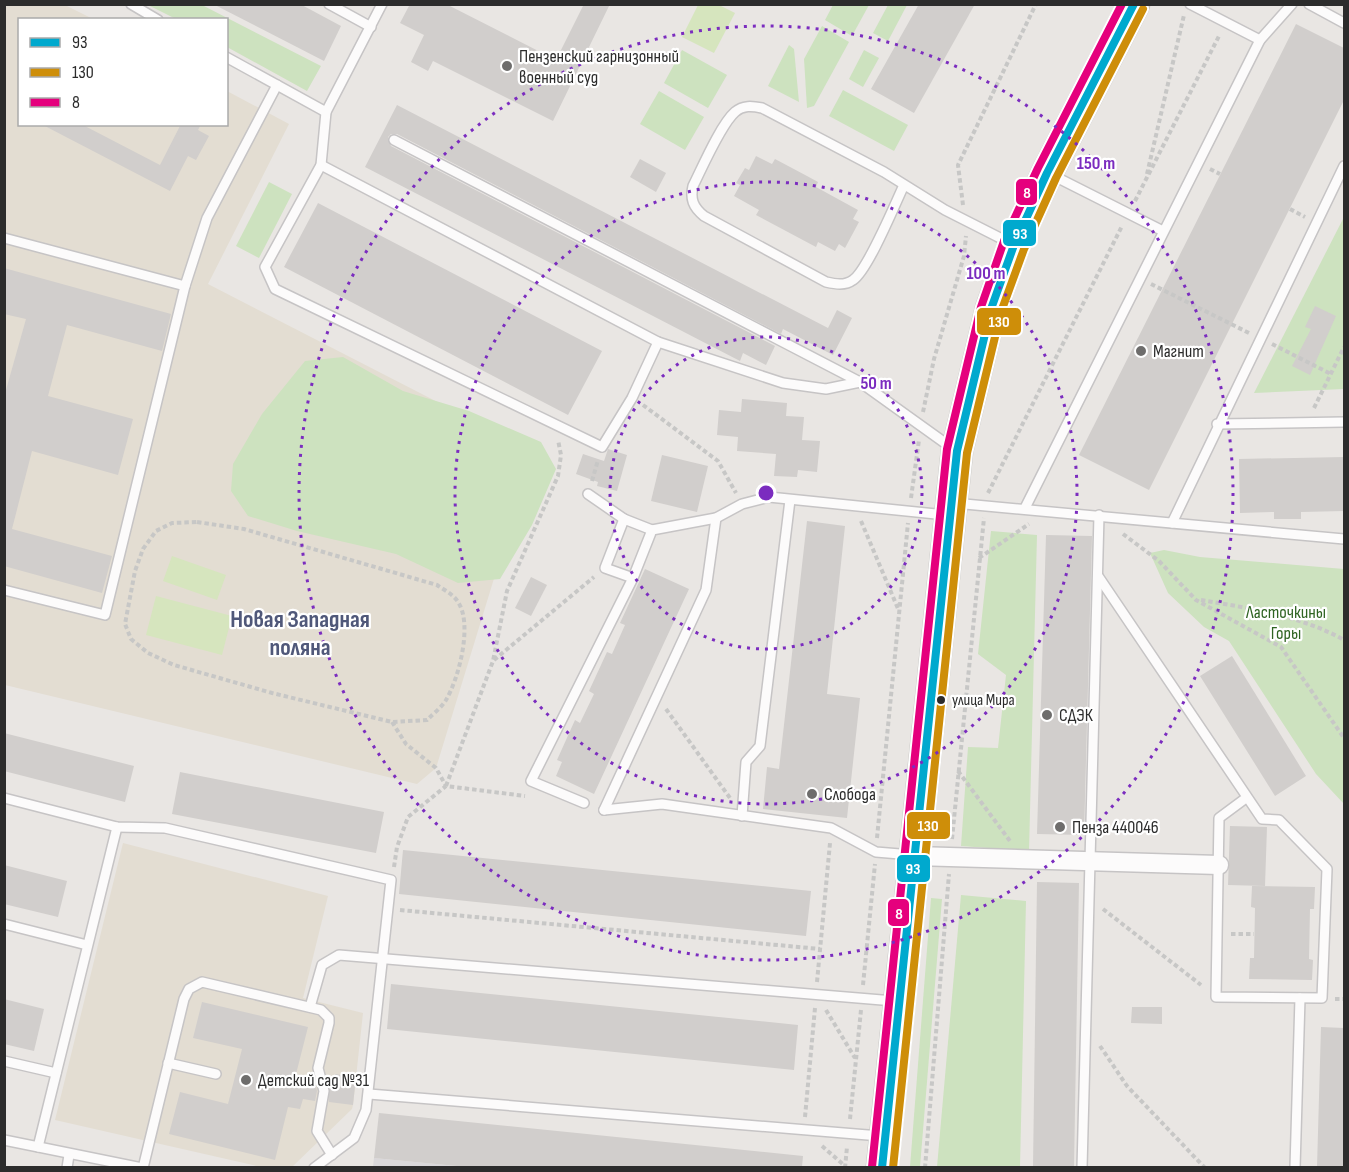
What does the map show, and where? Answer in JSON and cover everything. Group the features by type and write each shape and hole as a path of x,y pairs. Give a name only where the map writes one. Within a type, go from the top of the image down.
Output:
{"main road":[{"path":"882,1167 957,451 991,309 1014,245 1047,173 1134,4"}],"street":[{"path":"915,856 1219,866"}],"lane":[{"path":"131,4 155,18"},
{"path":"330,4 371,27"},
{"path":"382,4 326,112 321,165 266,267 275,289 602,447 633,398 658,342"},
{"path":"1188,4 1260,40"},
{"path":"1025,508 1260,40 1292,4"},
{"path":"1309,4 1344,23"},
{"path":"228,58 326,112"},
{"path":"4,590 105,615 185,286 207,218 277,85"},
{"path":"904,185 864,267 852,280 843,284 826,282 704,216 692,202 691,193 730,118 744,107 753,106 762,108 904,185 968,222 1014,245"},
{"path":"394,140 860,382 957,451"},
{"path":"321,165 658,342 783,383 826,389 860,382"},
{"path":"1172,523 1217,424 1344,166"},
{"path":"1047,173 1163,231"},
{"path":"4,238 185,286"},
{"path":"1217,424 1344,422"},
{"path":"588,494 624,519 652,530 716,518 742,504 769,497 909,511 985,505 1344,539"},
{"path":"742,816 746,762 760,746 790,500"},
{"path":"1082,1167 1099,515"},
{"path":"716,518 706,590 604,810 662,804 831,828 876,852 915,856"},
{"path":"624,519 605,568 633,578"},
{"path":"584,803 531,780 633,578 652,530"},
{"path":"1098,576 1262,819 1279,820 1326,869 1322,998 1216,997 1219,818 1246,798"},
{"path":"4,798 117,827 165,828 392,880 369,1094 361,1125 354,1138 314,1167"},
{"path":"38,1147 117,827"},
{"path":"4,924 87,945"},
{"path":"310,1007 322,965 330,958 352,955 900,1001"},
{"path":"4,1140 69,1155 142,1167 184,999 194,985 210,983 321,1010 329,1018 318,1068 324,1091 316,1122 318,1135 332,1155"},
{"path":"1295,1167 1300,998"},
{"path":"4,1061 56,1073"},
{"path":"168,1063 216,1074"},
{"path":"369,1094 885,1136"},
{"path":"67,1167 69,1155"}],"path":[{"path":"845,1167 909,511 921,426 934,359 964,256 968,222 958,165 1036,4"},
{"path":"1145,180 1188,4"},
{"path":"985,505 991,485 1226,23"},
{"path":"1140,278 1331,374"},
{"path":"1306,423 1344,347"},
{"path":"1339,359 1344,356"},
{"path":"633,398 718,461 742,504"},
{"path":"392,880 397,847 408,817 446,786 493,661 507,591 558,476 561,455 555,424"},
{"path":"588,494 602,447"},
{"path":"855,506 900,613"},
{"path":"979,558 1049,510"},
{"path":"1099,515 1159,561 1196,600 1281,647 1344,738"},
{"path":"392,722 427,720 446,700 460,661 466,626 459,603 449,592 436,585 244,529 197,522 172,523 156,531 143,549 135,571 125,624 131,639 148,653 174,665 261,690 392,722 406,744 436,768 446,786"},
{"path":"493,661 605,568"},
{"path":"1196,600 1272,614 1331,632 1344,640"},
{"path":"657,696 742,816"},
{"path":"958,771 1023,859"},
{"path":"446,786 528,796"},
{"path":"1090,899 1216,997"},
{"path":"389,909 820,949"},
{"path":"1217,934 1254,934"},
{"path":"816,994 856,1059"},
{"path":"1084,1023 1127,1086 1205,1167"}],"shaded area":[{"path":"5,5 65,5 91,18 18,18 18,126 228,126 228,92 289,124 208,284 533,451 436,768 417,784 5,685"},
{"path":"123,843 328,896 303,998 363,1013 353,1105 352,1109 292,1167 261,1167 55,1120"},
{"path":"374,1158 467,1167 373,1167"}],"green space":[{"path":"148,5 202,5 227,18 174,18"},
{"path":"698,5 719,5 735,13 714,53 682,37"},
{"path":"833,5 869,5 852,36 825,20"},
{"path":"888,5 907,5 888,41 873,33"},
{"path":"228,18 321,66 307,91 228,48"},
{"path":"822,26 849,42 814,106 807,108 804,59"},
{"path":"789,45 794,49 799,102 768,86"},
{"path":"682,50 727,75 708,108 664,83"},
{"path":"864,50 879,58 863,87 849,79"},
{"path":"843,90 908,125 894,151 829,116"},
{"path":"659,91 704,117 685,150 640,124"},
{"path":"269,182 292,194 259,258 236,246"},
{"path":"1344,217 1344,389 1254,393"},
{"path":"343,357 403,391 469,411 541,442 556,469 532,525 500,579 458,583 396,554 297,531 248,516 231,491 233,464 262,414 305,361"},
{"path":"991,531 1037,535 1029,851 961,846 968,747 998,748 1006,675 978,654"},
{"name":"Ласточкины Горы","path":"1164,550 1200,557 1344,569 1344,804 1316,774 1229,641 1204,627 1168,593 1150,553"},
{"path":"172,556 226,575 217,600 163,581"},
{"path":"156,596 232,616 222,655 146,635"},
{"path":"961,895 1026,901 1020,1167 937,1167"},
{"path":"931,898 942,899 920,1167 910,1167"}],"building":[{"path":"213,4 300,4 341,26 324,61"},
{"name":"Пензенский гарнизонный военный суд","path":"410,4 446,4 556,60 584,4 610,4 553,121 433,61 428,71 411,62 424,35 400,23"},
{"path":"919,4 975,4 914,113 871,89"},
{"path":"1296,24 1344,48 1344,100 1149,490 1079,455"},
{"path":"397,105 828,328 837,310 852,318 833,355 783,329 781,334 397,134 391,134 388,137 391,146 775,346 766,365 743,353 740,361 365,167"},
{"path":"45,126 85,126 160,165 180,126 200,126 198,130 209,136 196,160 188,156 170,191"},
{"path":"756,156 772,164 775,159 818,182 816,187 858,210 853,219 859,222 845,248 839,244 835,251 818,242 816,247 756,215 759,210 734,196 740,185 736,183 745,168 749,170"},
{"path":"640,159 666,173 656,192 630,177"},
{"path":"318,203 602,351 568,415 284,267"},
{"path":"4,268 171,314 162,351 67,325 48,396 133,419 118,475 32,451 12,529 112,556 102,593 4,566 4,397 26,319 4,314"},
{"path":"1315,306 1336,316 1310,375 1292,366 1311,329 1305,327"},
{"path":"742,399 787,403 786,416 804,417 802,440 820,441 817,472 798,470 797,477 774,476 776,454 737,451 738,437 717,435 719,410 741,412"},
{"path":"608,449 627,455 617,491 597,486 598,482 576,474 583,454 604,461"},
{"path":"662,455 708,466 697,512 651,501"},
{"path":"1344,457 1344,511 1301,512 1301,519 1274,519 1274,512 1240,513 1239,459"},
{"path":"807,521 845,526 827,694 860,698 847,818 763,809 767,767 779,769"},
{"path":"1046,535 1092,536 1084,835 1037,834"},
{"path":"645,569 689,589 594,794 556,776 562,762 557,760 575,720 580,723 594,694 589,691 607,652 612,654 625,625 620,623"},
{"path":"531,577 547,585 531,616 515,608"},
{"path":"1232,656 1306,776 1275,796 1200,676"},
{"path":"4,733 134,766 125,802 4,771"},
{"path":"180,772 384,812 376,853 172,814"},
{"path":"1230,826 1267,827 1265,886 1228,885"},
{"path":"403,850 811,891 806,936 399,894"},
{"path":"4,865 67,881 58,917 4,904"},
{"path":"1037,882 1079,883 1074,1167 1033,1167"},
{"path":"1252,886 1315,887 1314,909 1310,909 1309,959 1313,960 1312,980 1249,979 1250,958 1254,958 1255,908 1251,907"},
{"path":"391,984 798,1025 794,1070 387,1029"},
{"path":"4,999 44,1009 34,1051 4,1044"},
{"path":"202,1002 308,1027 296,1074 314,1078 317,1091 315,1101 303,1099 300,1109 288,1107 275,1160 169,1134 180,1092 228,1104 242,1049 193,1038"},
{"path":"1132,1007 1162,1007 1162,1024 1131,1023"},
{"path":"1321,1027 1344,1028 1344,1167 1317,1167"},
{"path":"335,1074 356,1077 353,1105 329,1102 329,1082 333,1083"},
{"path":"379,1113 803,1156 802,1167 467,1167 374,1158"}],"transit line":[{"name":"8","path":"872,1167 947,449 981,307 1004,241 1038,168 1122,4"},
{"name":"93","path":"882,1168 957,451 991,309 1014,245 1047,173 1134,4"},
{"name":"130","path":"893,1168 967,453 1001,312 1024,249 1056,178 1143,9"}],"place":[{"name":"Пензенский гарнизонный военный суд","path":"507,66"},
{"name":"Магнит","path":"1141,351"},
{"name":"улица Мира","path":"941,700"},
{"name":"СДЭК","path":"1047,715"},
{"name":"Слобода","path":"812,794"},
{"name":"Пенза 440046","path":"1060,827"},
{"name":"Детский сад №31","path":"246,1080"}],"district":[{"name":"Новая Западная поляна","path":"300,633"}]}
